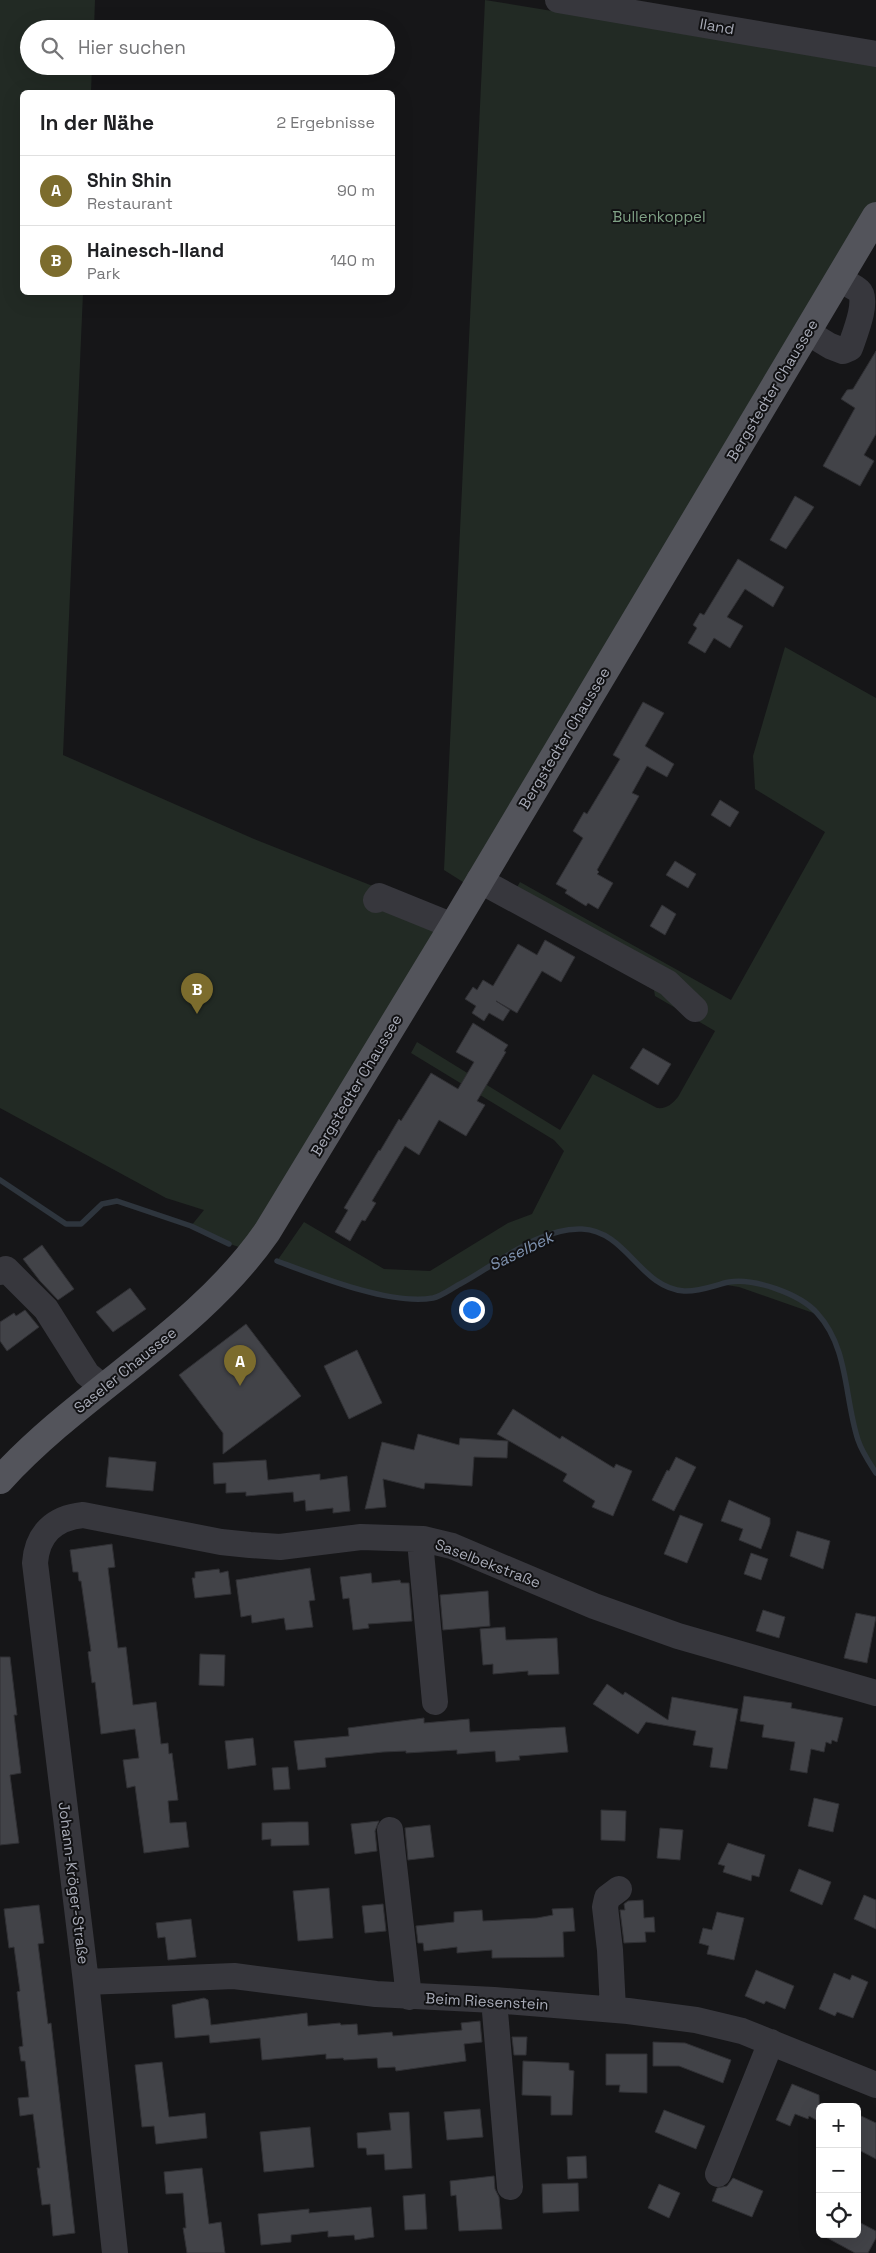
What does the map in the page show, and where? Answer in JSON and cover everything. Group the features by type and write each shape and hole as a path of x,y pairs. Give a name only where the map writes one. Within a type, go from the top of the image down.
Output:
{"main road":[{"name":"Bergstedter Chaussee","path":"249,1258 453,926 876,216"},
{"name":"Saseler Chaussee","path":"0,1480 42,1439 184,1322 249,1258"}],"street":[{"name":"Iland","path":"558,0 623,5 876,54"},
{"path":"807,332 830,346 843,351 850,348 863,306 862,296 860,292 838,279"},
{"path":"479,880 668,983 695,1009"},
{"path":"392,898 453,926"},
{"path":"0,1272 6,1269 46,1309 87,1374 103,1387"},
{"name":"Saselbekstraße","path":"58,1522 70,1516 83,1515 221,1542 280,1547 361,1537 423,1539 452,1546 594,1606 678,1636 876,1692"},
{"name":"Johann-Kröger-Straße","path":"58,1522 38,1541 35,1563 86,1982 115,2253"},
{"path":"423,1539 422,1552 435,1702"},
{"path":"390,1830 410,1997"},
{"path":"612,2009 610,1950 605,1906 607,1898 619,1889"},
{"name":"Beim Riesenstein","path":"86,1982 234,1976 410,1997 494,2000 612,2009 696,2020 742,2032 876,2085"},
{"path":"494,2000 510,2187"},
{"path":"718,2174 771,2042"}],"green space":[{"path":"0,0 95,0 94,20 20,20 20,75 92,75 91,90 20,90 20,295 83,295 63,755 254,839 456,919 242,1248 218,1240 191,1226 204,1210 166,1198 0,1108"},
{"name":"Bullenkoppel","path":"485,0 876,64 876,213 474,889 444,870"},
{"path":"785,647 876,698 876,1473 864,1455 857,1438 838,1346 819,1315 739,1287 720,1284 684,1291 675,1289 645,1273 623,1249 600,1234 583,1229 573,1229 534,1241 432,1298 380,1295 277,1261 304,1222 384,1269 430,1271 508,1223 532,1214 564,1151 554,1140 411,1053 417,1042 560,1130 593,1074 657,1108 664,1108 674,1102 715,1031 655,996 654,990 506,906 520,882 731,1000 825,832 755,789 753,756"}],"building":[{"path":"876,351 876,434 864,455 874,461 860,486 823,466 855,408 841,399 847,390 853,389"},
{"path":"795,496 814,507 786,549 770,540"},
{"path":"738,559 784,587 773,607 745,589 727,617 743,626 730,648 714,638 705,653 688,643 697,628 693,625 700,613 704,615"},
{"path":"643,702 664,713 645,746 674,764 667,777 647,766 632,793 639,796 597,870 599,872 597,874 613,883 598,909 588,903 586,906 565,893 567,890 556,884 583,838 573,831 584,812 587,814 620,759 613,755"},
{"path":"720,800 739,812 730,827 711,815"},
{"path":"675,861 696,874 688,888 666,875"},
{"path":"662,905 676,914 665,935 650,926"},
{"path":"545,940 575,957 561,982 542,971 517,1013 496,1001 510,1010 503,1021 489,1013 484,1021 472,1013 476,1006 465,999 473,987 477,990 483,980 493,986 518,944 537,955"},
{"path":"473,1023 508,1045 504,1051 506,1052 477,1101 485,1105 466,1136 439,1120 419,1155 405,1146 372,1201 376,1203 365,1221 362,1220 350,1241 335,1232 348,1210 344,1208 379,1150 399,1119 401,1121 431,1073 458,1089 474,1062 456,1052"},
{"path":"643,1048 671,1064 658,1085 630,1068"},
{"path":"42,1245 74,1289 58,1300 23,1259"},
{"path":"130,1288 146,1309 113,1332 96,1312"},
{"path":"25,1310 39,1327 7,1351 0,1341 0,1322 14,1313 16,1316"},
{"path":"246,1324 301,1396 223,1454 223,1433 179,1375"},
{"path":"357,1350 382,1403 349,1419 324,1366"},
{"path":"513,1409 560,1439 562,1436 614,1468 616,1464 632,1471 613,1516 592,1507 595,1501 563,1481 567,1474 497,1434"},
{"path":"418,1434 459,1445 460,1438 508,1441 507,1458 474,1457 472,1486 425,1483 424,1489 383,1479 386,1507 365,1509 382,1442 414,1450"},
{"path":"109,1457 156,1462 153,1491 106,1487"},
{"path":"676,1457 696,1467 674,1511 652,1500 667,1470 669,1471"},
{"path":"266,1460 268,1480 320,1474 320,1480 347,1476 350,1511 333,1513 333,1508 306,1511 305,1500 294,1502 293,1492 246,1496 246,1492 226,1493 226,1483 214,1484 213,1463"},
{"path":"729,1500 770,1518 770,1524 761,1549 739,1540 743,1529 721,1521"},
{"path":"680,1515 703,1524 687,1563 664,1554"},
{"path":"797,1531 830,1541 823,1569 790,1556"},
{"path":"112,1544 115,1567 108,1568 118,1648 126,1647 133,1705 156,1702 161,1744 168,1743 169,1754 172,1753 178,1800 168,1801 170,1823 186,1822 189,1847 144,1853 135,1786 127,1788 123,1760 139,1758 135,1729 101,1734 95,1682 92,1683 88,1652 91,1651 81,1581 79,1581 78,1572 73,1572 70,1550"},
{"path":"751,1553 768,1559 761,1580 744,1574"},
{"path":"310,1568 315,1600 309,1601 313,1627 286,1630 284,1618 252,1623 251,1615 241,1617 236,1580"},
{"path":"219,1569 220,1573 228,1571 231,1594 195,1598 192,1578 195,1578 195,1572"},
{"path":"371,1573 372,1583 400,1580 401,1583 409,1583 412,1621 368,1624 369,1628 353,1630 349,1598 343,1599 340,1577"},
{"path":"488,1591 490,1626 443,1630 440,1595"},
{"path":"763,1610 785,1617 779,1638 756,1631"},
{"path":"856,1613 876,1617 867,1663 844,1658"},
{"path":"505,1627 506,1640 557,1638 559,1674 528,1675 528,1671 493,1674 493,1664 483,1665 480,1629"},
{"path":"200,1654 225,1655 224,1686 199,1685"},
{"path":"0,1657 10,1657 21,1773 10,1775 19,1843 0,1845"},
{"path":"607,1684 623,1695 625,1692 668,1720 672,1697 738,1709 727,1769 710,1767 713,1748 693,1745 696,1731 646,1722 638,1734 593,1704"},
{"path":"744,1696 792,1703 791,1708 843,1718 837,1742 832,1740 831,1744 826,1742 824,1752 811,1749 807,1773 790,1770 795,1742 762,1737 764,1725 740,1721"},
{"path":"424,1718 424,1723 469,1719 470,1732 565,1727 568,1752 519,1756 520,1760 496,1762 495,1751 457,1754 457,1750 406,1753 406,1751 383,1752 325,1758 326,1767 298,1770 294,1741 349,1736 348,1728"},
{"path":"253,1738 256,1765 228,1769 225,1741"},
{"path":"288,1767 290,1789 274,1790 272,1768"},
{"path":"814,1798 839,1804 833,1832 808,1826"},
{"path":"601,1810 626,1811 625,1841 601,1840"},
{"path":"379,1821 375,1831 377,1851 355,1854 351,1824"},
{"path":"308,1822 309,1845 271,1846 271,1839 262,1840 262,1823"},
{"path":"430,1825 434,1857 408,1860 405,1828"},
{"path":"660,1828 683,1830 680,1860 657,1858"},
{"path":"728,1843 765,1855 759,1877 752,1875 751,1881 723,1872 725,1866 718,1864"},
{"path":"799,1869 831,1882 822,1905 790,1891"},
{"path":"329,1888 333,1938 298,1941 293,1891"},
{"path":"864,1895 876,1900 876,1929 854,1919"},
{"path":"643,1900 644,1918 654,1917 655,1932 645,1932 646,1942 624,1943 620,1910 625,1910 624,1904 628,1901"},
{"path":"383,1904 386,1931 365,1933 362,1906"},
{"path":"39,1905 44,1943 38,1944 48,2024 51,2023 75,2233 53,2236 50,2204 42,2205 37,2168 40,2168 33,2114 20,2116 18,2098 29,2097 25,2061 21,2061 19,2047 23,2046 17,1992 20,1991 14,1947 9,1948 4,1909"},
{"path":"573,1908 575,1931 563,1932 564,1957 492,1958 492,1950 457,1953 457,1947 424,1951 423,1943 418,1943 416,1926 454,1922 454,1912 482,1910 483,1921 537,1918 553,1915 552,1909"},
{"path":"717,1912 744,1918 734,1960 707,1954 709,1946 699,1943 703,1928 712,1930"},
{"path":"191,1919 196,1957 168,1960 165,1937 158,1938 156,1923"},
{"path":"756,1970 794,1986 785,2009 766,2001 764,2004 745,1996"},
{"path":"834,1973 850,1980 852,1975 868,1982 853,2018 837,2012 835,2016 819,2009"},
{"path":"204,1998 208,2000 211,2025 307,2013 308,2026 340,2023 341,2025 357,2024 358,2035 392,2032 393,2036 462,2030 461,2023 480,2021 482,2042 464,2044 466,2061 396,2071 395,2067 378,2068 377,2058 326,2059 326,2054 262,2060 260,2038 210,2043 209,2035 175,2038 172,2005"},
{"path":"512,2037 527,2037 526,2055 514,2055"},
{"path":"653,2042 685,2043 731,2060 723,2083 679,2066 653,2066"},
{"path":"606,2054 647,2054 647,2093 619,2092 620,2085 606,2085"},
{"path":"523,2061 569,2063 569,2070 574,2071 572,2115 551,2115 551,2096 522,2095"},
{"path":"162,2062 169,2117 205,2113 207,2138 156,2144 154,2126 142,2127 135,2065"},
{"path":"792,2084 819,2095 819,2103 816,2103 816,2120 809,2116 808,2119 795,2114 790,2126 776,2120"},
{"path":"480,2109 483,2137 447,2140 444,2112"},
{"path":"664,2110 705,2126 696,2149 655,2132"},
{"path":"409,2112 412,2168 385,2170 384,2154 367,2155 366,2148 358,2148 357,2133 391,2130 389,2113"},
{"path":"861,2116 876,2123 876,2159 861,2151"},
{"path":"310,2127 314,2167 264,2172 260,2132"},
{"path":"586,2156 587,2178 568,2179 567,2157"},
{"path":"202,2168 209,2224 221,2222 225,2253 187,2253 183,2228 186,2228 183,2193 166,2194 164,2172"},
{"path":"494,2176 495,2189 499,2197 502,2229 459,2231 456,2195 451,2196 450,2181"},
{"path":"733,2178 763,2191 752,2217 712,2201 717,2188 727,2186"},
{"path":"578,2183 579,2211 543,2213 542,2184"},
{"path":"659,2184 680,2193 669,2218 648,2208"},
{"path":"425,2194 427,2229 405,2230 403,2196"},
{"path":"371,2207 374,2237 355,2240 354,2235 328,2237 328,2231 291,2235 291,2242 261,2245 258,2214 309,2209 309,2213"},
{"path":"861,2223 876,2231 876,2238 868,2253 855,2253 827,2238 861,2238"}],"waterway":[{"name":"Saselbek","path":"0,1180 66,1224 81,1224 102,1204 117,1201 191,1226 229,1244"},
{"name":"Saselbek","path":"277,1261 376,1294 397,1298 433,1298 534,1241 550,1234 582,1229 597,1232 611,1239 644,1271 669,1288 690,1291 740,1281 776,1289 789,1294 809,1306 817,1313 827,1327 840,1357 858,1440 876,1473"}],"place":[{"name":"Hainesch-Iland","path":"197,1014"},
{"name":"Shin Shin","path":"240,1386"}]}
